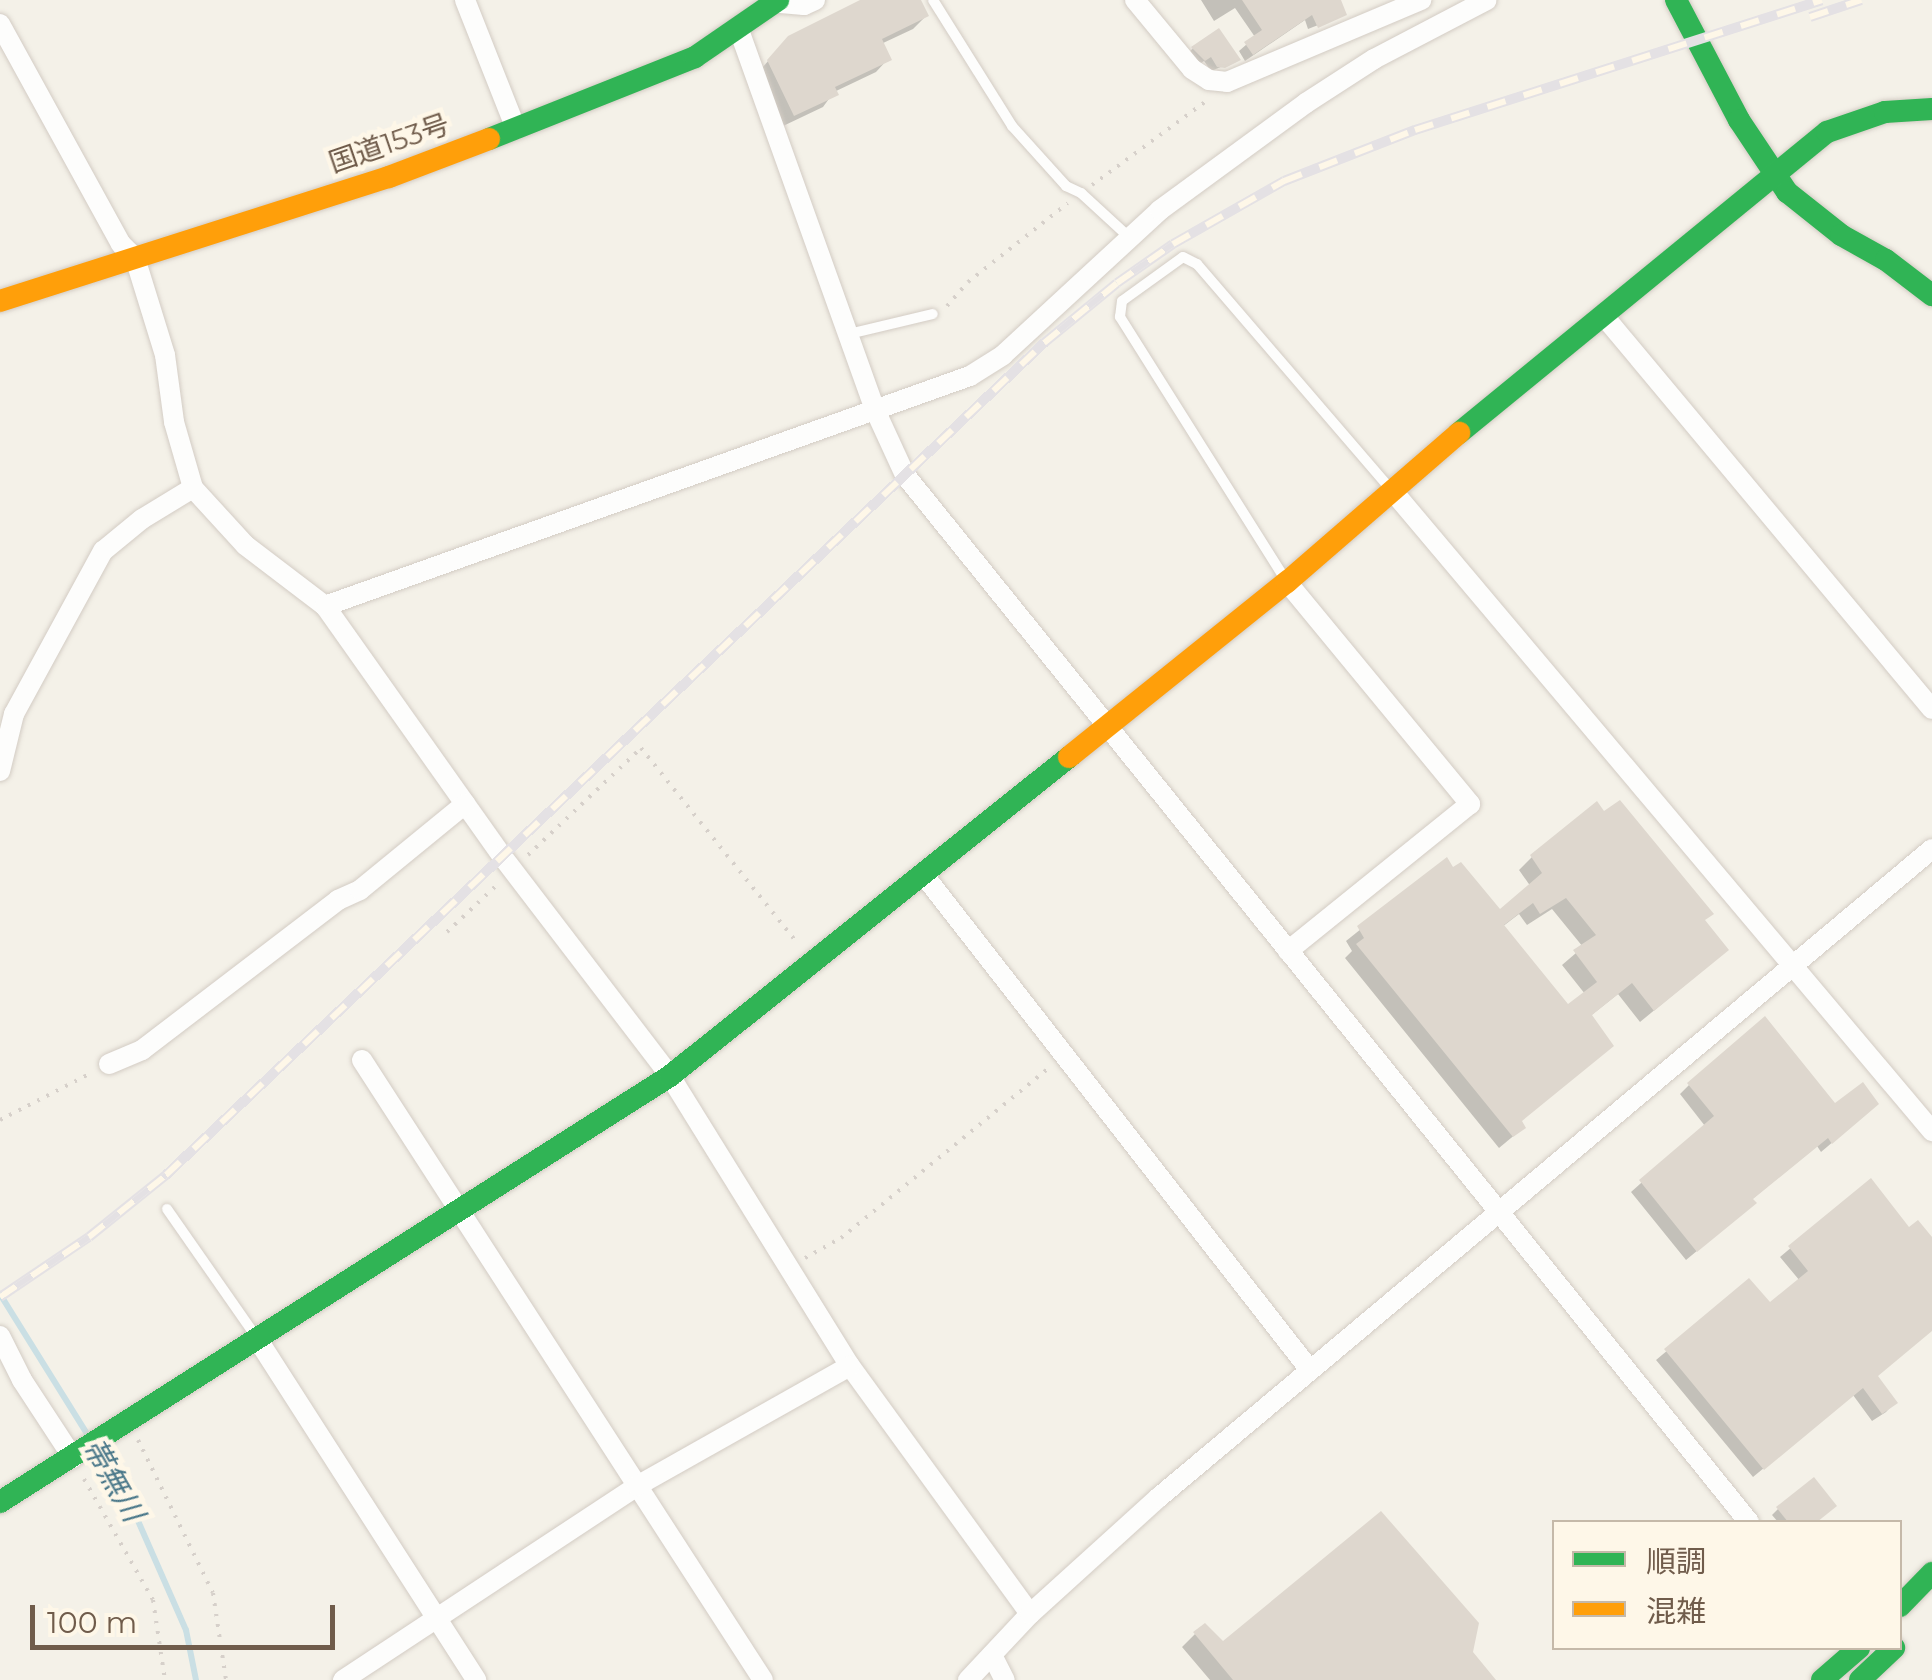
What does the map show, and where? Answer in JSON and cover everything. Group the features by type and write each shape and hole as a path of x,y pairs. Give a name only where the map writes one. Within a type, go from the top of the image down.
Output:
{"main road":[{"path":"1676,0 1773,175 1811,214 1886,260 1932,295"},
{"name":"国道153号","path":"0,300 389,177 516,130 659,73 739,30 773,2"},
{"path":"0,1502 670,1076 1286,582 1391,489 1827,132 1885,112 1932,109"},
{"path":"1902,1604 1932,1573"},
{"path":"1822,1680 1854,1650"},
{"path":"1871,1676 1893,1650"}],"street":[{"path":"465,0 516,130"},
{"path":"773,2 815,0"},
{"path":"1135,0 1192,69 1209,80 1227,82 1420,0"},
{"path":"325,606 970,376 1004,355 1160,210 1306,103 1374,58 1487,0"},
{"path":"0,24 121,244 135,258 165,355 174,422 193,488 245,545 325,606 512,870 670,1076 850,1366 1030,1614"},
{"path":"739,30 876,412 905,475 1747,1520"},
{"path":"1603,315 1932,709"},
{"path":"0,771 14,714 103,551 142,519 193,488"},
{"path":"1391,489 1932,1130"},
{"path":"1286,582 1470,804 1288,951"},
{"path":"109,1064 142,1050 338,900 360,890 464,804"},
{"path":"968,1680 1030,1614 1310,1370 1932,849"},
{"path":"923,874 1310,1370"},
{"path":"362,1060 763,1680"},
{"path":"0,1336 22,1380 78,1455"},
{"path":"258,1340 476,1680"},
{"path":"343,1680 637,1486 850,1366"},
{"path":"1856,1650 1871,1676"},
{"path":"992,1655 1005,1680"}],"lane":[{"path":"933,0 1012,126 1066,186 1081,194 1132,240"},
{"path":"1286,582 1120,316 1122,301 1183,257 1197,264 1391,489"},
{"path":"849,334 933,314"},
{"path":"168,1209 258,1340"}],"path":[{"path":"447,932 641,748 813,962"},
{"path":"787,1268 841,1238 1064,1056"},
{"path":"0,1120 109,1064"},
{"path":"129,1422 213,1593 226,1680"},
{"path":"78,1455 153,1600 165,1680"}],"building":[{"path":"860,0 921,0 929,16 882,39 892,60 835,87 839,95 794,116 767,60 788,36"},
{"path":"1242,0 1341,0 1347,15 1318,28 1312,15 1253,55 1244,42 1262,30"},
{"path":"1219,28 1241,60 1225,68 1217,67 1211,57 1205,61 1191,47"},
{"path":"1620,800 1714,914 1705,920 1729,950 1654,1011 1632,983 1592,1015 1614,1046 1522,1121 1526,1128 1513,1137 1356,944 1364,938 1357,926 1447,857 1453,867 1461,862 1500,909 1542,873 1530,855 1597,801 1604,811","holes":["1566,898 1596,935 1573,950 1597,982 1568,1004 1504,925 1533,903 1540,914"]},
{"path":"1765,1016 1835,1103 1863,1082 1879,1104 1832,1144 1828,1138 1753,1199 1757,1203 1697,1252 1639,1180 1714,1116 1687,1083"},
{"path":"1871,1178 1909,1227 1918,1220 1932,1237 1932,1331 1878,1376 1898,1403 1882,1414 1863,1388 1764,1470 1664,1349 1749,1278 1770,1302 1808,1271 1788,1246"},
{"path":"1814,1477 1837,1506 1820,1520 1786,1520 1776,1507"},
{"path":"1381,1511 1479,1623 1473,1652 1496,1680 1233,1680 1193,1632 1205,1623 1223,1641"}],"waterway":[{"name":"帯無川","path":"0,1294 89,1437"},
{"name":"帯無川","path":"96,1448 135,1514 186,1630 196,1680"}],"railway":[{"path":"0,1297 89,1237 166,1175 1044,343 1117,283 1173,244 1284,181 1415,130 1822,0"},
{"path":"1810,17 1861,0"}],"traffic: fast":[{"path":"489,139 695,57 778,0"},
{"path":"1676,0 1739,120 1787,192 1841,235 1886,260 1932,295"},
{"path":"1459,433 1827,132 1885,112 1932,109"},
{"path":"0,1502 670,1076 1069,757"},
{"path":"1902,1604 1932,1573"},
{"path":"1822,1680 1857,1650"},
{"path":"1860,1680 1892,1650"}],"traffic: slow":[{"path":"0,301 389,177 489,139"},
{"path":"1069,757 1287,582 1459,433"}]}
